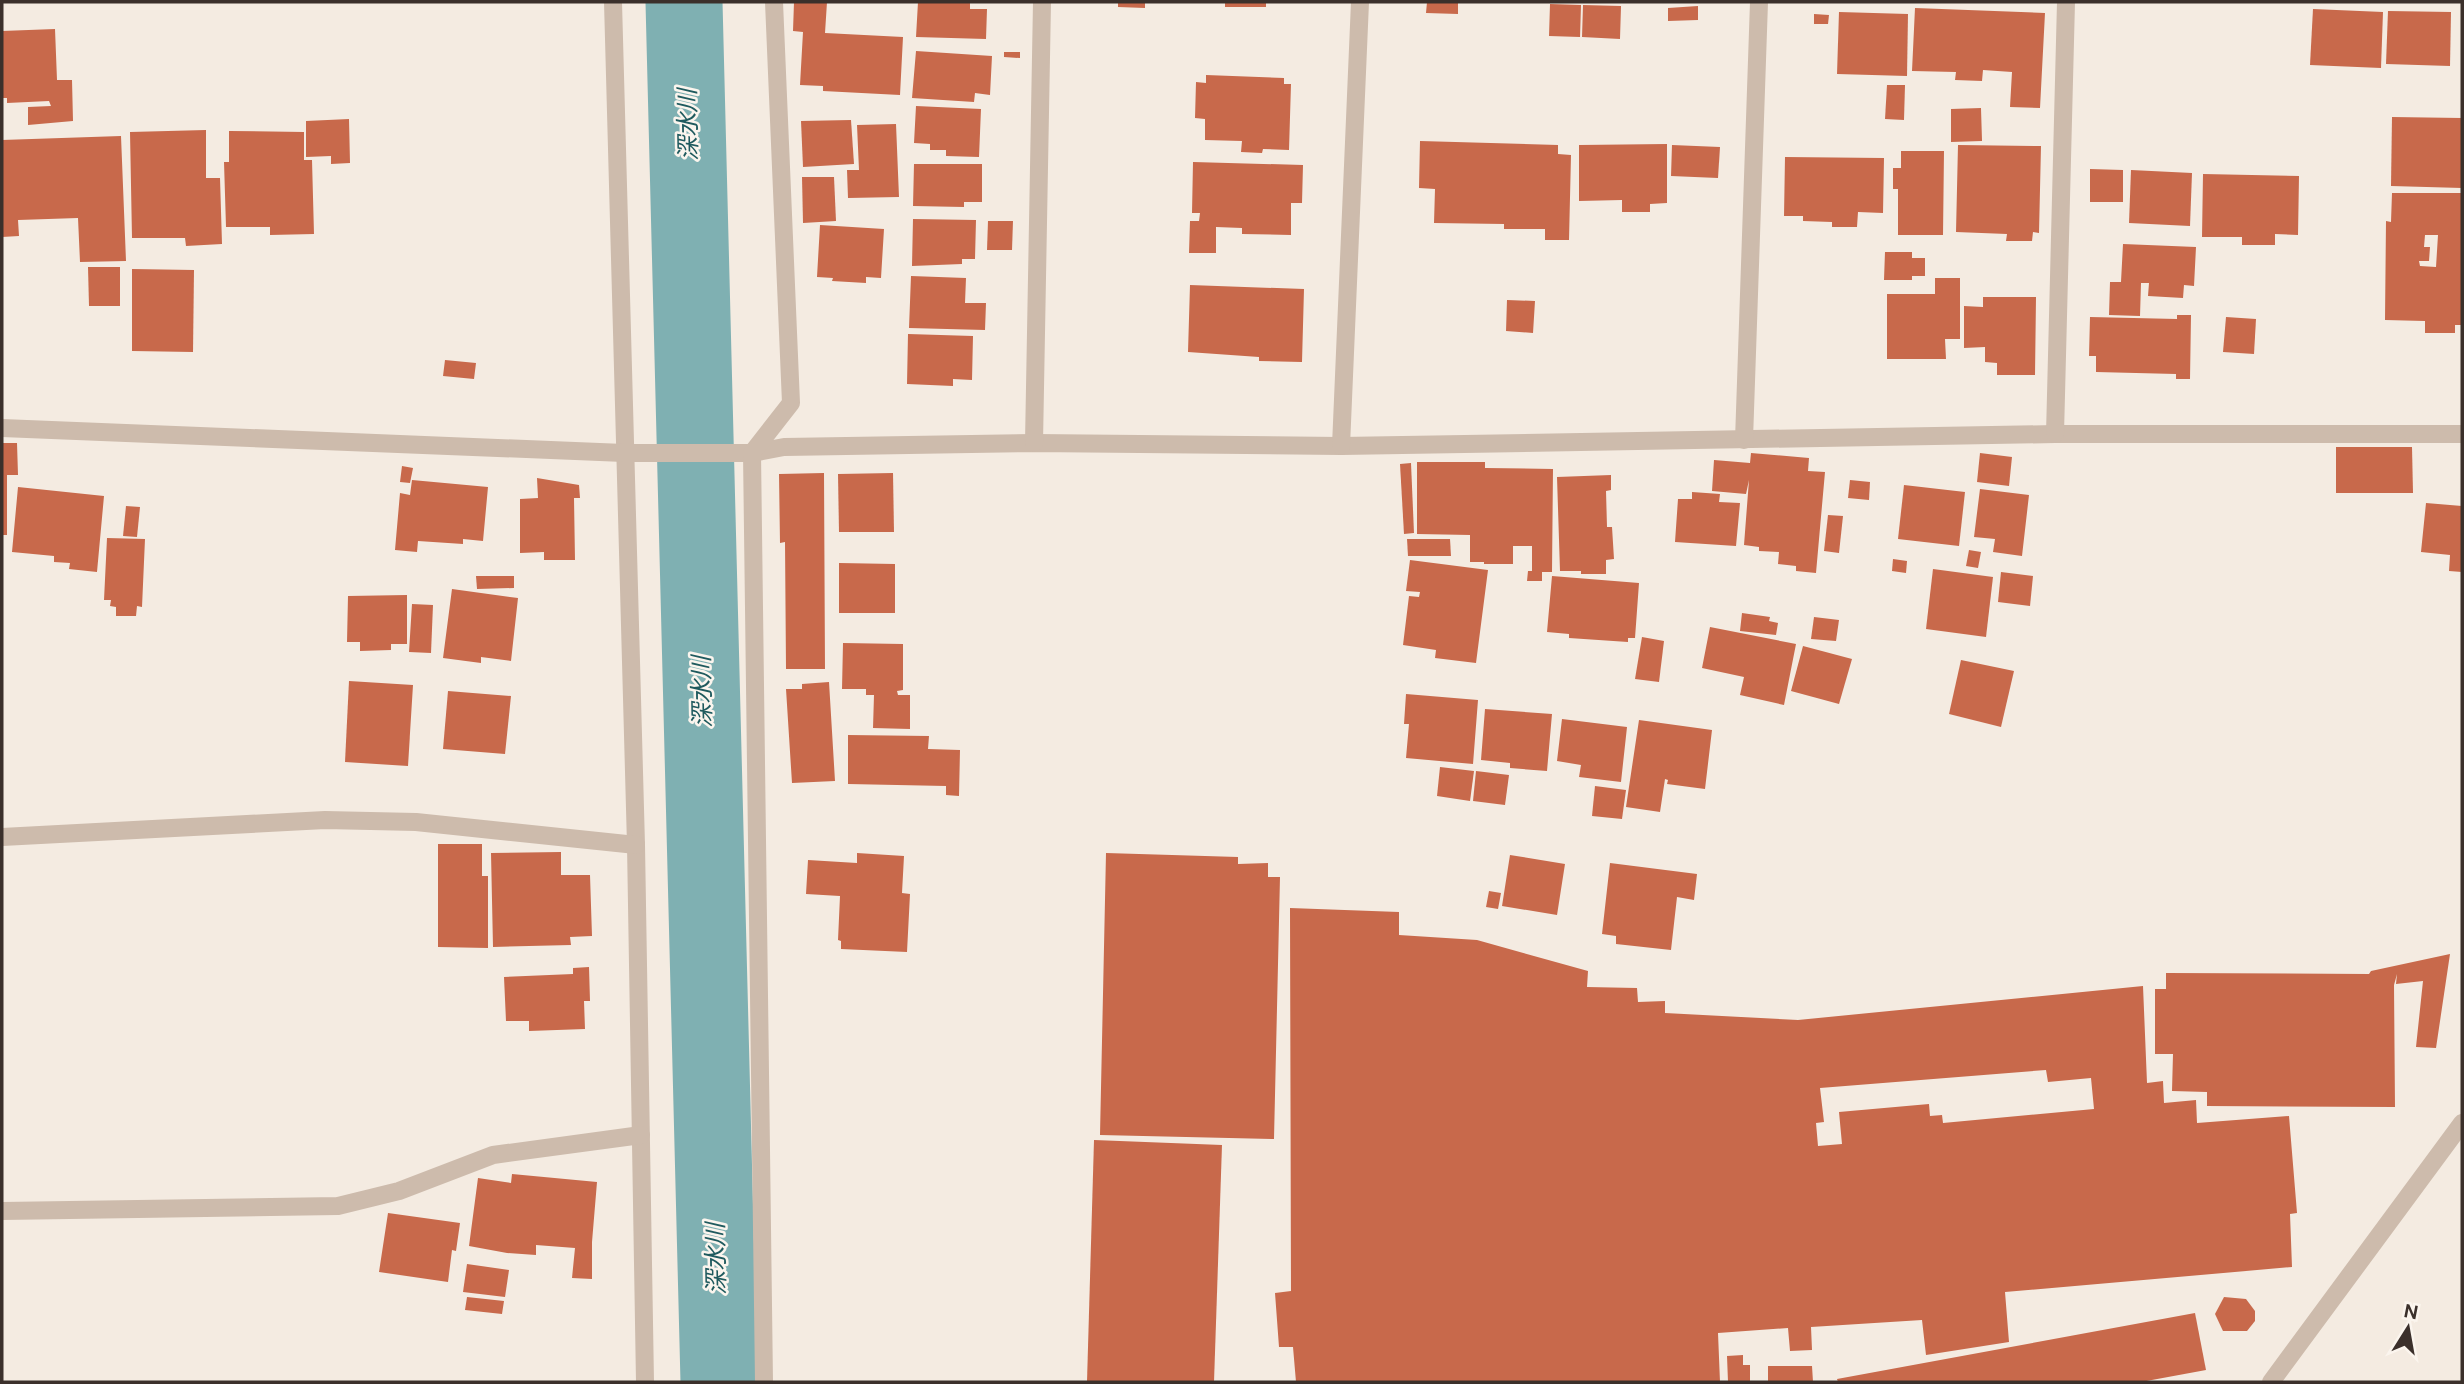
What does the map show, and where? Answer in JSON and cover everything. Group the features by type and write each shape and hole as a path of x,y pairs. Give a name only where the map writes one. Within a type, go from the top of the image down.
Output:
{"street":[{"path":"613,2 636,845 645,1382"},
{"path":"764,1382 752,453 791,403 774,2"},
{"path":"1034,443 1042,2"},
{"path":"1341,446 1360,2"},
{"path":"1744,440 1759,2"},
{"path":"2055,435 2066,2"},
{"path":"2,428 624,453 752,453 784,447 1034,443 1341,446 2055,435 2462,434"},
{"path":"2,837 326,820 416,822 636,845"},
{"path":"2270,1382 2462,1123"},
{"path":"2,1211 338,1206 399,1191 493,1155 641,1135"}],"building":[{"path":"794,2 827,2 825,33 903,37 900,95 823,91 823,86 800,85 803,32 793,31"},
{"path":"918,2 970,2 970,9 987,9 986,39 916,37"},
{"path":"1118,2 1145,2 1145,8 1118,7"},
{"path":"1225,2 1266,2 1266,7 1225,7"},
{"path":"1427,2 1458,2 1458,14 1426,13"},
{"path":"1550,4 1581,5 1580,37 1549,36"},
{"path":"1583,5 1621,6 1620,39 1582,37"},
{"path":"1698,6 1698,20 1668,21 1668,8"},
{"path":"1915,8 2045,13 2040,108 2010,107 2012,72 1983,70 1982,81 1955,80 1956,72 1912,71"},
{"path":"2313,9 2383,12 2381,68 2310,65"},
{"path":"2388,11 2451,12 2450,66 2386,64"},
{"path":"1839,12 1908,14 1907,76 1837,74"},
{"path":"1814,14 1829,15 1828,24 1814,24"},
{"path":"55,29 57,80 72,80 73,121 28,125 28,107 51,106 49,101 7,103 7,98 2,98 2,31"},
{"path":"916,51 992,56 990,95 975,93 974,102 912,98"},
{"path":"1004,52 1020,52 1020,58 1004,57"},
{"path":"1206,75 1284,78 1284,84 1291,84 1289,150 1241,152 1242,141 1205,140 1205,119 1195,118 1196,82 1206,83"},
{"path":"1887,85 1905,85 1904,120 1885,119"},
{"path":"916,106 981,109 979,157 946,156 946,150 930,150 930,144 914,143"},
{"path":"1981,108 1982,141 1951,142 1951,109"},
{"path":"2392,117 2462,118 2462,188 2391,186"},
{"path":"349,119 350,163 331,164 331,156 306,157 306,121"},
{"path":"851,120 854,164 803,167 801,121"},
{"path":"896,124 899,197 848,198 847,170 859,170 857,125"},
{"path":"206,130 206,178 220,178 222,244 186,246 185,238 132,238 130,132"},
{"path":"229,131 304,132 304,160 312,160 314,234 270,235 270,227 226,227 224,162 229,162"},
{"path":"121,136 126,261 80,262 78,218 18,220 19,236 2,237 2,140"},
{"path":"1420,141 1558,145 1558,154 1571,155 1569,240 1545,240 1545,229 1504,229 1504,224 1434,223 1435,189 1419,188"},
{"path":"1667,144 1667,203 1650,204 1650,212 1622,212 1622,200 1579,201 1579,145"},
{"path":"1672,145 1720,147 1718,178 1671,176"},
{"path":"1958,145 2041,146 2039,233 2033,232 2032,241 2006,241 2007,234 1956,232"},
{"path":"1901,151 1944,151 1943,235 1898,235 1898,189 1893,189 1893,168 1901,168"},
{"path":"1785,157 1884,158 1883,213 1858,212 1857,227 1832,227 1832,222 1803,221 1803,216 1784,216"},
{"path":"1193,162 1303,165 1302,203 1291,203 1291,235 1242,234 1242,228 1216,227 1216,253 1189,253 1190,221 1199,221 1200,213 1192,213"},
{"path":"914,164 982,164 982,202 964,202 964,207 913,206"},
{"path":"2090,169 2123,170 2123,202 2090,202"},
{"path":"2131,170 2192,173 2190,226 2129,223"},
{"path":"2203,174 2299,176 2298,235 2275,234 2275,245 2242,245 2242,237 2202,237"},
{"path":"802,177 834,177 836,221 803,223"},
{"path":"2392,193 2462,193 2462,325 2455,325 2455,333 2425,333 2425,321 2385,320 2386,221 2391,222","holes":["2425,235 2438,235 2436,267 2420,266 2419,261 2429,261 2430,247 2424,247"]},
{"path":"913,219 976,220 975,259 962,259 962,264 912,266"},
{"path":"988,221 1013,221 1012,250 987,250"},
{"path":"820,225 884,229 881,278 866,277 866,283 832,281 833,278 817,277"},
{"path":"2123,244 2196,247 2194,286 2184,285 2183,298 2148,296 2149,283 2141,283 2140,316 2109,315 2110,282 2121,282"},
{"path":"1885,252 1912,252 1912,258 1925,258 1925,276 1912,276 1912,280 1884,280"},
{"path":"88,267 120,267 120,306 89,306"},
{"path":"132,269 194,270 193,352 132,351"},
{"path":"911,276 966,278 965,303 986,303 985,330 909,328"},
{"path":"1935,278 1960,278 1960,339 1945,339 1946,359 1887,359 1887,294 1935,294"},
{"path":"1190,285 1304,289 1302,362 1259,361 1259,357 1188,352"},
{"path":"1983,297 2036,297 2035,375 1997,375 1997,363 1985,362 1985,347 1964,348 1964,306 1983,307"},
{"path":"1507,300 1535,301 1533,333 1506,331"},
{"path":"2177,315 2191,315 2190,379 2176,379 2176,374 2096,372 2096,356 2089,356 2090,317 2177,319"},
{"path":"2226,317 2256,319 2254,354 2223,352"},
{"path":"908,334 973,336 972,380 953,379 953,386 907,384"},
{"path":"445,360 476,363 474,379 443,376"},
{"path":"2,443 17,443 18,475 7,475 7,535 2,535"},
{"path":"2336,447 2412,447 2413,493 2336,493"},
{"path":"1751,453 1809,458 1808,471 1825,472 1816,573 1796,571 1796,566 1778,564 1779,552 1759,551 1759,547 1744,545 1749,480 1746,494 1712,491 1714,460 1750,463"},
{"path":"1980,453 2012,457 2009,486 1977,482"},
{"path":"1417,462 1485,462 1485,468 1553,469 1552,572 1542,572 1542,581 1527,581 1528,571 1532,571 1532,546 1513,546 1513,564 1484,564 1470,562 1470,535 1417,534"},
{"path":"1411,463 1414,533 1404,534 1400,464"},
{"path":"402,466 413,468 410,483 400,482"},
{"path":"824,473 825,669 786,669 785,542 780,543 779,474"},
{"path":"893,473 894,532 839,532 838,474"},
{"path":"1611,475 1611,490 1606,491 1607,527 1612,527 1614,559 1606,560 1606,574 1560,571 1557,477"},
{"path":"537,478 579,485 580,498 574,498 575,560 544,560 544,552 520,553 520,499 538,498"},
{"path":"412,480 488,487 483,541 463,539 463,544 418,541 417,552 395,550 400,493 410,495"},
{"path":"1850,480 1870,482 1869,500 1848,498"},
{"path":"1904,485 1965,492 1959,546 1898,539"},
{"path":"18,487 104,496 97,572 69,569 70,563 54,562 54,556 12,552"},
{"path":"1980,489 2029,495 2022,556 1993,552 1995,539 1974,537"},
{"path":"1692,492 1720,494 1719,502 1740,503 1736,546 1675,542 1678,499 1692,499"},
{"path":"2426,503 2462,506 2462,572 2449,571 2450,555 2421,552"},
{"path":"126,506 140,507 137,537 123,536"},
{"path":"1828,515 1843,516 1839,553 1824,551"},
{"path":"107,538 145,539 142,607 137,606 136,616 116,616 116,607 110,606 111,600 104,600"},
{"path":"1407,539 1450,539 1451,556 1408,556"},
{"path":"1969,550 1981,552 1978,568 1966,566"},
{"path":"1893,559 1907,561 1906,573 1892,571"},
{"path":"1410,560 1488,570 1476,663 1435,658 1436,650 1403,645 1409,596 1419,597 1420,592 1406,591"},
{"path":"839,563 895,564 895,613 839,613"},
{"path":"1933,569 1993,577 1986,637 1926,629"},
{"path":"2001,572 2033,576 2030,606 1998,602"},
{"path":"476,576 514,576 514,588 477,589"},
{"path":"1552,576 1639,583 1635,638 1628,638 1628,642 1569,638 1569,634 1547,632"},
{"path":"452,589 518,598 511,661 481,657 481,663 443,658"},
{"path":"407,595 407,644 391,644 391,650 360,651 360,642 347,642 348,596"},
{"path":"412,604 433,605 431,653 409,652"},
{"path":"1742,613 1770,617 1769,621 1778,623 1776,635 1740,631"},
{"path":"1814,617 1839,620 1836,641 1811,639"},
{"path":"1710,627 1796,644 1784,705 1740,695 1744,677 1702,668"},
{"path":"1642,637 1664,641 1659,682 1635,679"},
{"path":"843,643 903,644 903,690 897,691 898,695 910,695 910,729 873,728 874,695 866,695 866,689 842,689"},
{"path":"1803,646 1852,659 1839,704 1791,691"},
{"path":"1961,660 2014,671 2001,727 1949,714"},
{"path":"349,681 413,685 408,766 345,762"},
{"path":"829,682 835,781 792,783 786,689 802,689 802,684"},
{"path":"448,691 511,696 505,754 443,749"},
{"path":"1406,694 1478,700 1473,764 1406,758 1409,724 1404,724"},
{"path":"1485,709 1552,714 1547,771 1510,768 1510,763 1481,760"},
{"path":"1562,719 1627,727 1621,782 1579,777 1581,765 1557,761"},
{"path":"1639,720 1712,730 1705,789 1667,784 1668,780 1665,779 1660,812 1626,807"},
{"path":"848,735 929,736 928,749 960,750 959,796 946,795 946,786 848,784"},
{"path":"1440,767 1474,771 1470,801 1437,796"},
{"path":"1476,771 1509,775 1505,805 1473,801"},
{"path":"1595,786 1626,790 1622,819 1592,816"},
{"path":"438,844 482,844 482,876 488,876 488,948 438,947"},
{"path":"561,852 561,875 590,875 592,936 570,937 571,945 493,947 491,853"},
{"path":"857,853 904,856 902,893 910,894 907,952 841,949 841,941 838,940 840,896 806,894 808,860 857,863"},
{"path":"1106,853 1238,857 1238,864 1268,863 1268,877 1280,877 1274,1139 1100,1135"},
{"path":"1510,855 1565,864 1557,915 1502,906"},
{"path":"1610,863 1697,874 1694,900 1677,897 1671,950 1616,944 1616,936 1602,934"},
{"path":"1489,891 1501,893 1498,909 1486,907"},
{"path":"1290,908 1399,912 1399,935 1477,940 1588,971 1587,987 1637,988 1638,1002 1665,1001 1665,1013 1798,1020 2143,986 2147,1083 2163,1081 2164,1103 2196,1100 2197,1123 2289,1116 2297,1213 2290,1214 2292,1267 2005,1292 2009,1342 1926,1355 1922,1320 1811,1327 1812,1350 1790,1351 1788,1328 1718,1333 1720,1382 1296,1382 1293,1347 1279,1347 1275,1293 1291,1291","holes":["2046,1070 2048,1082 2091,1078 2094,1109 1943,1123 1942,1115 1930,1116 1929,1104 1839,1112 1842,1144 1818,1146 1816,1123 1824,1122 1820,1088"]},
{"path":"2450,954 2436,1048 2416,1047 2423,981 2396,984 2397,974 2394,985 2395,1107 2207,1106 2207,1092 2172,1091 2173,1054 2155,1054 2155,989 2166,989 2166,973 2369,974 2371,971"},
{"path":"589,967 590,1001 584,1001 585,1029 529,1031 529,1021 506,1021 504,977 573,974 573,968"},
{"path":"1094,1140 1222,1145 1214,1382 1087,1382"},
{"path":"512,1174 597,1182 592,1279 572,1278 575,1248 536,1245 536,1255 469,1246 478,1178 511,1183"},
{"path":"388,1213 460,1223 456,1251 452,1250 448,1282 379,1272"},
{"path":"467,1264 509,1270 505,1297 463,1292"},
{"path":"467,1297 504,1301 502,1314 465,1310"},
{"path":"2224,1297 2246,1299 2255,1311 2255,1321 2247,1331 2223,1331 2215,1314"},
{"path":"2195,1313 2206,1370 2141,1382 1838,1382 1837,1379"},
{"path":"1743,1355 1743,1365 1750,1365 1750,1382 1728,1382 1727,1356"},
{"path":"1768,1366 1812,1366 1813,1382 1768,1382"}],"waterway":[{"name":"深水川","path":"684,2 719,1382"}]}
